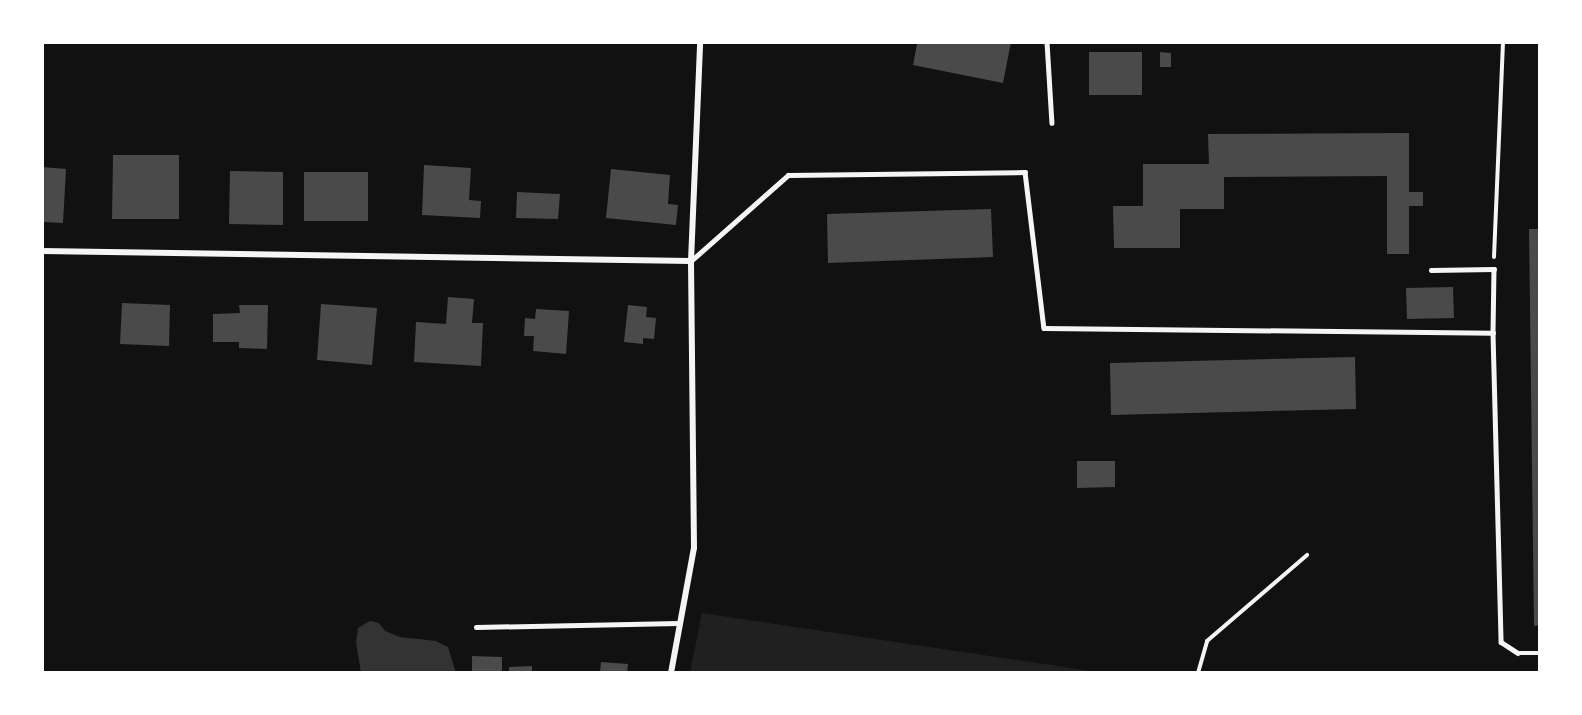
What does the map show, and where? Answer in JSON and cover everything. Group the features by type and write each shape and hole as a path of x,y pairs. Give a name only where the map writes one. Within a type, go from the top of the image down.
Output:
{"street":[{"path":"671,673 678,623 694,548 690,261 700,42"},
{"path":"42,252 690,261"}],"lane":[{"path":"1047,42 1053,123"},
{"path":"690,261 788,175 1025,172 1044,328 1493,333"},
{"path":"1431,270 1494,269 1493,333 1501,642 1518,652 1540,653"},
{"path":"476,627 678,623"}],"path":[{"path":"1494,269 1503,42"},
{"path":"1198,673 1207,641 1307,555"}],"shaded area":[{"path":"702,613 1104,673 690,673"},
{"path":"370,621 379,623 385,631 400,637 436,641 448,647 456,673 361,673 356,642 358,628"}],"building":[{"path":"911,42 1011,42 1003,83 913,65 917,44"},
{"path":"1089,52 1142,52 1142,95 1089,95"},
{"path":"1160,52 1171,53 1171,67 1160,67"},
{"path":"1409,133 1409,192 1423,192 1423,206 1409,206 1409,254 1387,254 1387,176 1224,177 1224,209 1180,209 1180,248 1114,248 1113,206 1143,206 1143,164 1209,164 1208,134"},
{"path":"113,155 179,155 179,219 112,219"},
{"path":"424,165 471,168 469,200 481,201 480,218 422,215"},
{"path":"42,167 66,169 63,223 42,222"},
{"path":"611,169 670,175 668,204 678,205 676,225 606,218"},
{"path":"230,171 283,172 283,225 229,224"},
{"path":"304,172 368,172 368,221 304,221"},
{"path":"517,192 560,194 558,219 516,218"},
{"path":"991,209 993,257 828,263 827,214"},
{"path":"1529,229 1540,229 1540,625 1534,626"},
{"path":"1453,287 1454,318 1407,319 1406,288"},
{"path":"448,297 474,299 472,323 483,323 481,366 414,362 416,322 446,324"},
{"path":"122,303 170,305 169,346 120,344"},
{"path":"321,304 377,308 372,365 317,360"},
{"path":"239,305 268,305 267,349 239,348 239,342 213,342 213,314 240,313"},
{"path":"628,305 647,307 646,317 656,318 654,339 643,338 643,344 624,342"},
{"path":"536,309 569,311 566,354 533,351 534,336 524,336 525,318 535,319"},
{"path":"1355,357 1356,409 1111,415 1110,363"},
{"path":"1077,461 1115,461 1115,487 1077,488"},
{"path":"472,656 502,657 502,673 472,673"},
{"path":"601,662 628,664 627,673 600,673"},
{"path":"532,666 532,673 509,673 509,667"}]}
